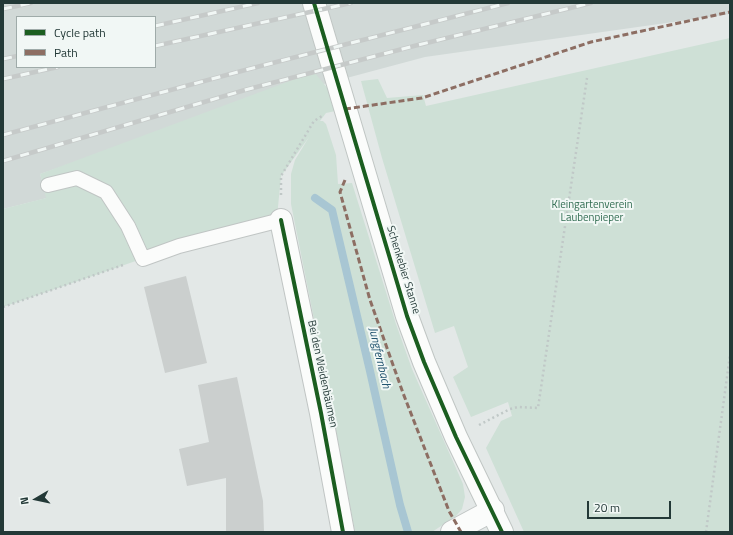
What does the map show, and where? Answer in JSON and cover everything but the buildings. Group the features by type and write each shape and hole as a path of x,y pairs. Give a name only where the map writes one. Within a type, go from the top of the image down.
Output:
{"street":[{"name":"Schenkebier Stanne","path":"314,3 407,316 424,362 456,437 493,510 502,532"},
{"name":"Bei den Weidenbäumen","path":"281,220 321,413 343,532"},
{"path":"452,532 493,510"}],"lane":[{"path":"48,185 77,178 106,192 128,226 142,259 179,246 281,220"}],"path":[{"path":"456,437 510,409 518,407 538,408 587,78"},
{"path":"281,220 281,176 314,121 326,113 345,109"},
{"path":"3,307 142,259"},
{"path":"706,532 730,354"}],"shaded area":[{"path":"3,3 730,3 730,14 425,57 242,106 40,174 47,198 3,209"}],"green space":[{"name":"Kleingartenverein Laubenpieper","path":"730,38 730,532 524,532 486,448 501,421 512,416 508,402 471,417 453,377 468,367 454,326 435,333 382,158 361,81 378,79 387,98 423,95 426,106"},
{"path":"314,72 345,109 326,113 320,121 323,121 326,124 336,155 338,184 352,183 396,324 412,369 463,484 465,497 462,509 456,516 432,532 355,532 291,204 291,174 295,160 309,137 281,176 277,217 179,246 3,307 3,209 46,198 40,174"}],"waterway":[{"name":"Jungfernbach","path":"315,198 332,210 400,505 408,532"}],"railway":[{"path":"3,9 31,3"},
{"path":"156,26 258,3"},
{"path":"156,46 351,3"},
{"path":"3,135 249,69 508,3"},
{"path":"3,161 245,90 414,46 591,3"},
{"path":"3,59 16,56"},
{"path":"3,79 53,68"}],"marked path":[{"path":"345,109 422,98 591,42 730,12"},
{"path":"345,180 340,192 370,300 403,393 449,511 461,532"}],"cycle path":[{"path":"314,3 407,316 424,362 456,437 502,532"},
{"path":"281,220 321,413 343,532"}]}
